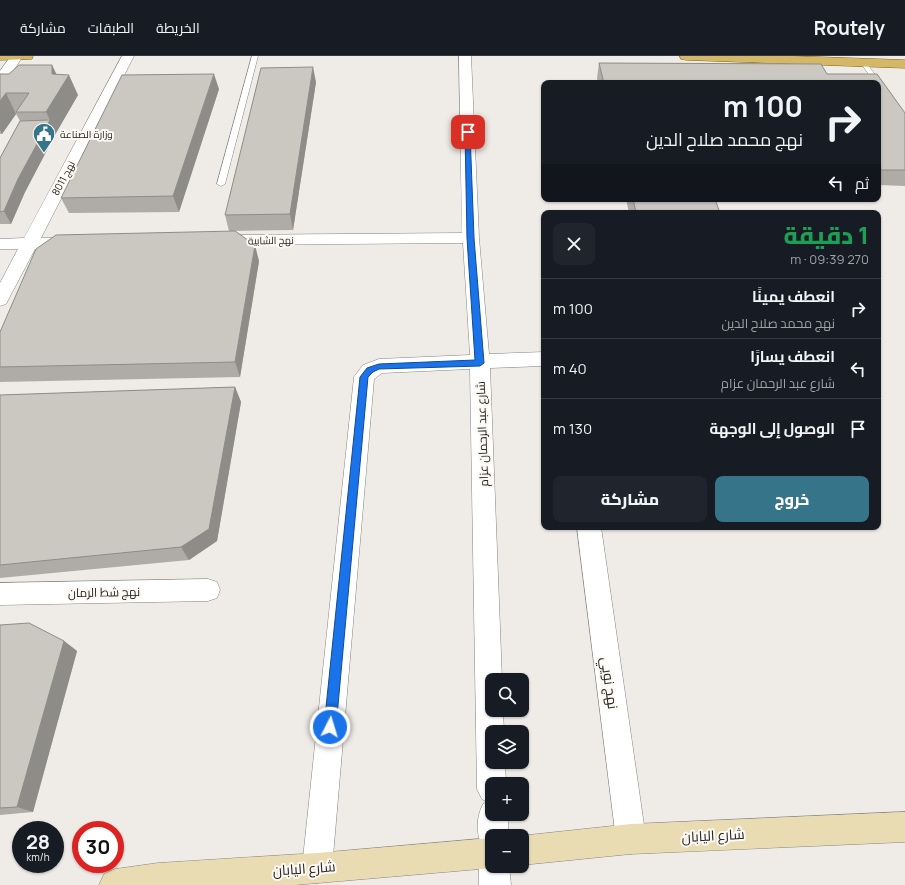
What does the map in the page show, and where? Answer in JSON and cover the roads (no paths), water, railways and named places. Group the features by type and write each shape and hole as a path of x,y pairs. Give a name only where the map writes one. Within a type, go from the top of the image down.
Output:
{"main road":[{"path":"0,56 27,56"},
{"path":"686,56 760,57 905,64"}],"street":[{"path":"0,80 17,56"},
{"name":"نهج 8011","path":"0,300 28,244 128,56"},
{"name":"شارع عبد الرحمان عزام","path":"465,56 471,238 480,363 492,777"},
{"name":"نهج الشابية","path":"200,240 471,238"},
{"path":"0,244 91,242"},
{"path":"316,868 364,377 370,370 379,366 480,363 541,359"},
{"name":"نهج نويي","path":"589,530 631,839"},
{"name":"نهج شط الرمان","path":"0,594 208,590"},
{"name":"شارع اليابان","path":"529,849 631,839 905,827"},
{"name":"شارع اليابان","path":"116,885 485,854"},
{"path":"494,873 495,885"}],"lane":[{"path":"221,184 255,56"},
{"path":"863,62 876,80"}],"place":[{"name":"وزارة الصناعة","path":"44,154"}]}
